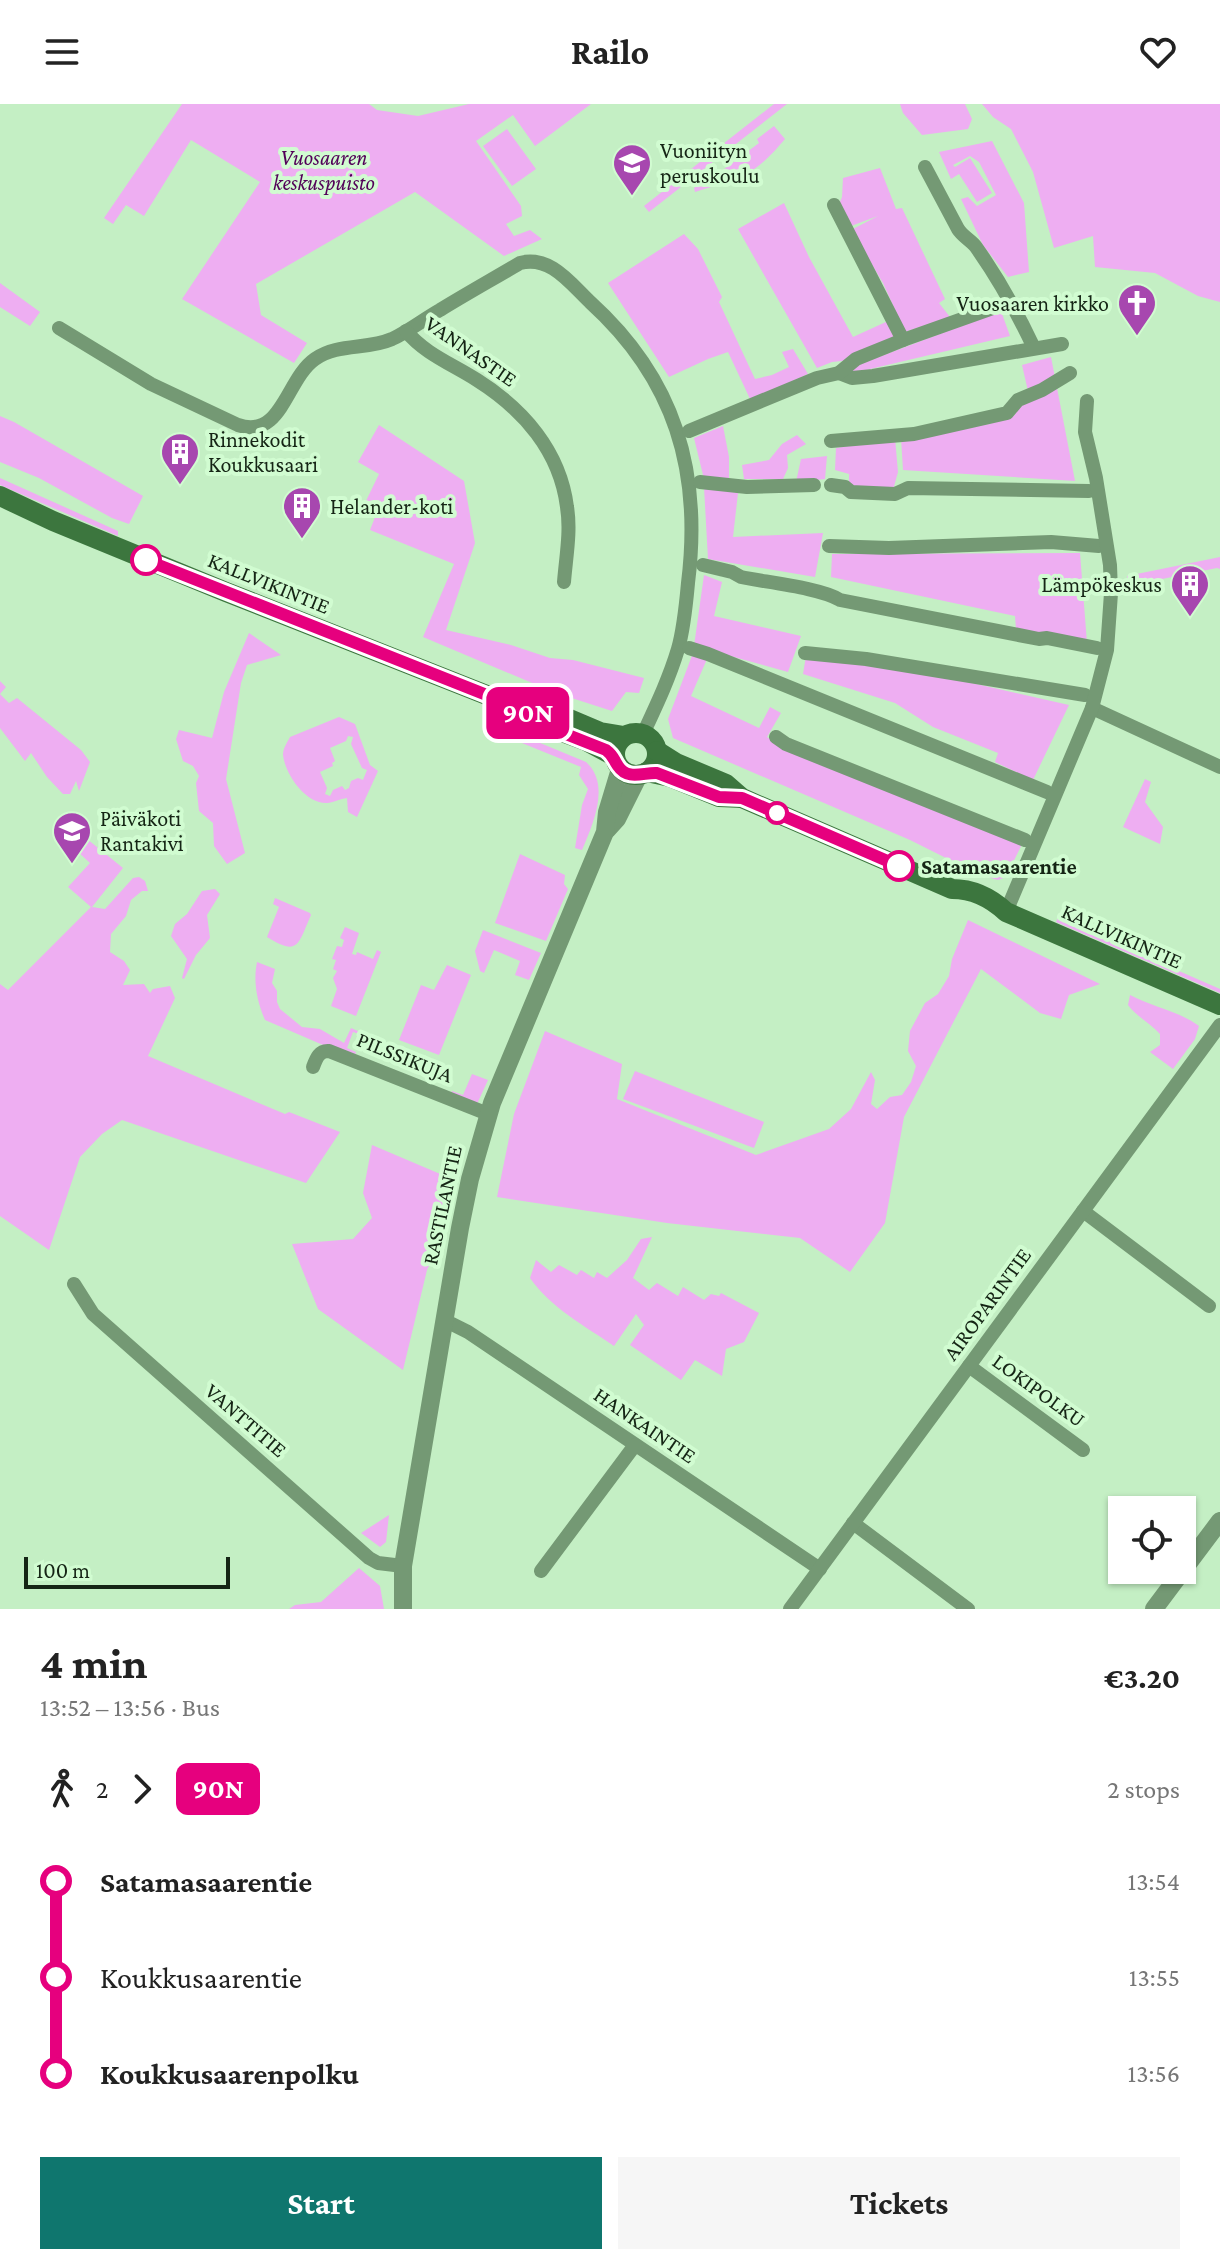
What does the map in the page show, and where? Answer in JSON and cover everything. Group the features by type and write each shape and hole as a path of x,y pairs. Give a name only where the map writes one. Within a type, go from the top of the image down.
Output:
{"main road":[{"name":"KALLVIKINTIE","path":"0,496 216,588 522,709 543,725 586,741 630,768 670,777 719,797 742,798"},
{"name":"KALLVIKINTIE","path":"522,709 548,710 600,732 634,735"},
{"path":"634,735 652,740 657,751 656,763 630,768 616,744 634,735"},
{"name":"KALLVIKINTIE","path":"657,751 676,763 726,784 742,798 952,889 967,889 995,902 1006,912 1220,1005"}],"street":[{"path":"925,167 958,229 974,244 1034,348"},
{"path":"834,205 903,340"},
{"path":"59,328 151,384 248,429 266,424 273,417 304,368 314,359 340,348 385,341 520,263 546,263 609,319 635,349 670,410 685,457 691,498 692,540 679,645 656,708 634,735"},
{"path":"689,431 817,378 839,373 856,359 903,340 1010,302"},
{"name":"VANNASTIE","path":"406,331 426,351 502,398 544,442 567,505 564,582"},
{"path":"839,373 852,378 873,376 1062,344"},
{"path":"831,441 914,434 1007,413 1018,400 1070,373"},
{"path":"1006,912 1107,650 1111,584 1107,535 1085,432 1087,401"},
{"path":"700,482 747,487 814,485"},
{"path":"831,485 845,487 851,492 895,494 908,488 1089,491"},
{"path":"829,546 889,548 1051,542 1099,546"},
{"path":"703,565 741,577 835,596 840,600 1097,648"},
{"path":"689,648 1047,792"},
{"path":"805,653 866,659 1089,701 1220,767"},
{"path":"776,737 1025,840"},
{"name":"RASTILANTIE","path":"403,1609 403,1566 444,1320 464,1206 488,1114 605,832 607,812 630,768"},
{"name":"AIROPARINTIE","path":"790,1609 1220,1025"},
{"name":"PILSSIKUJA","path":"313,1067 318,1055 329,1051 488,1114"},
{"path":"1083,1211 1209,1306"},
{"name":"VANTTITIE","path":"74,1284 93,1314 369,1558 378,1563 403,1566"},
{"name":"HANKAINTIE","path":"444,1320 468,1332 820,1569"},
{"name":"LOKIPOLKU","path":"969,1366 1083,1450"},
{"path":"541,1571 635,1445"},
{"path":"1154,1609 1220,1521"},
{"path":"853,1523 968,1609"}],"green space":[{"name":"Vuosaaren keskuspuisto","path":"182,104 369,104 377,110 418,116 469,104 591,104 535,146 513,115 476,141 521,206 522,216 506,224 514,236 530,230 542,239 504,256 415,192 256,284 261,315 307,343 294,363 182,299 260,182 191,140 144,216 126,205 113,224 104,218"},
{"path":"774,104 787,104 649,212 644,206"},
{"path":"900,104 965,104 972,119 968,129 922,135 903,113"},
{"path":"982,104 1220,104 1220,302 1198,296 1155,273 1095,267 1093,236 1054,248 1033,172 1011,129 993,117"},
{"path":"774,126 785,139 755,169 695,192 694,188 715,170 719,173 759,143 757,139"},
{"path":"507,129 536,169 512,186 483,146"},
{"path":"992,141 1024,203 1029,272 1008,277 983,245 961,199 968,197 977,206 996,195 979,162 970,156 953,165 955,167 970,158 992,193 977,202 959,174 951,179 939,152"},
{"path":"880,168 896,209 902,208 945,299 939,303 950,317 905,332 883,283 851,230 878,216 851,226 838,207 843,178"},
{"path":"784,203 809,257 853,337 888,321 896,338 851,360 832,362 817,368 738,229"},
{"path":"684,234 698,249 722,297 719,302 755,379 789,367 782,352 793,349 808,374 751,401 728,352 669,377 608,283"},
{"path":"0,283 40,312 30,326 0,307"},
{"path":"1001,311 1010,336 849,374 852,367"},
{"path":"1051,357 1075,481 903,470 901,438 989,424 1015,415 1016,396 1028,391 1022,365"},
{"path":"0,416 143,496 129,524 39,478 0,462"},
{"path":"379,425 464,481 475,543 446,630 511,645 550,658 573,660 644,678 639,693 626,692 612,711 556,693 423,637 454,564 370,530 377,512 364,505 379,474 358,462"},
{"path":"723,426 729,457 729,484 704,479 694,438"},
{"path":"797,435 806,444 787,455 788,468 783,479 744,479 742,465 769,460 782,444"},
{"path":"895,438 898,472 893,490 849,488 849,474 835,470 836,448"},
{"path":"827,456 825,479 796,482 801,459"},
{"path":"0,478 118,531 118,536 0,485"},
{"path":"704,487 738,493 733,537 823,533 815,577 708,559"},
{"path":"1080,553 1087,643 1016,629 1015,616 831,577 832,554"},
{"path":"1220,557 1220,569 1127,586 1127,576"},
{"path":"704,575 722,582 714,616 801,636 788,672 694,646"},
{"path":"249,633 281,655 247,665 241,683 226,779 245,853 227,864 214,846 213,823 199,811 196,783 199,776 193,766 183,761 176,739 179,730 212,738 224,692"},
{"path":"693,653 707,659 691,696 759,728 770,707 781,713 767,737 779,744 1023,842 1006,877 998,880 980,875 910,840 673,738 668,719"},
{"path":"806,656 959,680 1069,705 1033,780 995,762 998,753 933,727 895,703 803,674"},
{"path":"0,694 9,703 17,698 81,750 90,762 79,791 76,781 70,794 63,794 31,753 25,761 0,728"},
{"path":"339,717 355,724 370,765 378,771 357,817 348,812 347,798 320,802 298,787 283,755 290,737","holes":["348,736 353,737 351,744 362,768 367,770 363,780 358,778 351,781 345,790 342,786 333,790 330,796 325,794 327,788 320,772 333,766 335,761 330,748 346,741"]},
{"path":"516,733 586,762 593,771 599,793 598,804 582,850 575,848 582,805 588,789 579,775 581,767 512,739"},
{"path":"1145,779 1151,782 1145,802 1163,827 1160,844 1123,827"},
{"path":"87,839 123,868 92,907 105,909 133,878 139,877 145,881 148,891 142,891 131,900 126,916 111,934 110,952 124,961 130,970 123,985 144,984 150,993 153,989 170,986 175,998 148,1056 285,1114 289,1112 340,1132 306,1183 122,1120 102,1134 80,1157 49,1250 0,1216 0,984 8,990 91,907 68,887 90,863 77,851"},
{"path":"520,854 565,875 564,884 568,889 546,941 495,923"},
{"path":"215,889 220,894 207,915 210,938 196,955 184,979 187,959 171,936 175,924 187,914 202,891"},
{"path":"275,898 311,915 300,940 292,946 267,937 279,907 273,904"},
{"path":"1058,918 1220,989 1220,993 1056,922"},
{"path":"968,920 1100,984 1069,995 1061,1019 1040,1013 981,969 904,1117 885,1223 850,1272 800,1238 667,1223 497,1197 514,1114 545,1031 622,1064 617,1099 756,1155 829,1129 851,1109 871,1072 875,1080 871,1104 877,1109 890,1097 902,1095 911,1082 916,1066 908,1051 910,1031 925,1003 938,994 949,976 952,959"},
{"path":"345,927 359,933 352,954 356,955 357,952 373,959 377,950 381,952 356,1016 331,1006 337,989 333,978 337,971 333,969 336,960 332,959 337,946 342,947 344,940 340,938"},
{"path":"483,930 541,953 529,980 515,975 520,961 494,950 484,973 480,971 475,951"},
{"path":"257,962 275,969 272,983 277,991 280,1009 302,1027 320,1029 344,1043 351,1028 360,1032 353,1032 347,1048 356,1052 355,1055 265,1020 256,991"},
{"path":"447,965 471,975 439,1055 399,1040 421,985 434,990"},
{"path":"1130,995 1199,1026 1195,1039 1173,1069 1150,1052 1160,1045 1160,1034 1128,1005"},
{"path":"635,1071 764,1122 754,1148 623,1099"},
{"path":"472,1074 488,1080 477,1104 451,1094 452,1091 463,1095"},
{"path":"372,1145 445,1176 446,1199 442,1224 427,1270 403,1370 318,1309 292,1244 353,1239 372,1218 363,1193"},
{"path":"652,1237 633,1278 649,1290 657,1283 678,1296 683,1287 704,1300 711,1294 719,1296 721,1293 759,1313 744,1342 726,1349 722,1376 695,1360 681,1380 630,1345 644,1325 636,1314 614,1346 558,1307 530,1278 536,1260 551,1272 559,1265 577,1275 581,1270 594,1278 597,1272 607,1278 627,1260 641,1239"},
{"path":"389,1515 386,1542 380,1547 361,1533"},
{"path":"359,1568 380,1586 384,1609 289,1609 295,1605 321,1602"}],"bus line":[{"name":"90N","path":"146,560 522,709 543,725 606,750 627,774 657,773 719,797 742,798 899,866"}],"place":[{"name":"Vuoniityn peruskoulu","path":"632,197"},
{"name":"Vuosaaren kirkko","path":"1137,337"},
{"name":"Rinnekodit Koukkusaari","path":"180,486"},
{"name":"Helander-koti","path":"302,540"},
{"name":"Lämpökeskus","path":"1190,618"},
{"name":"Päiväkoti Rantakivi","path":"72,865"},
{"name":"Satamasaarentie","path":"899,866"}]}
